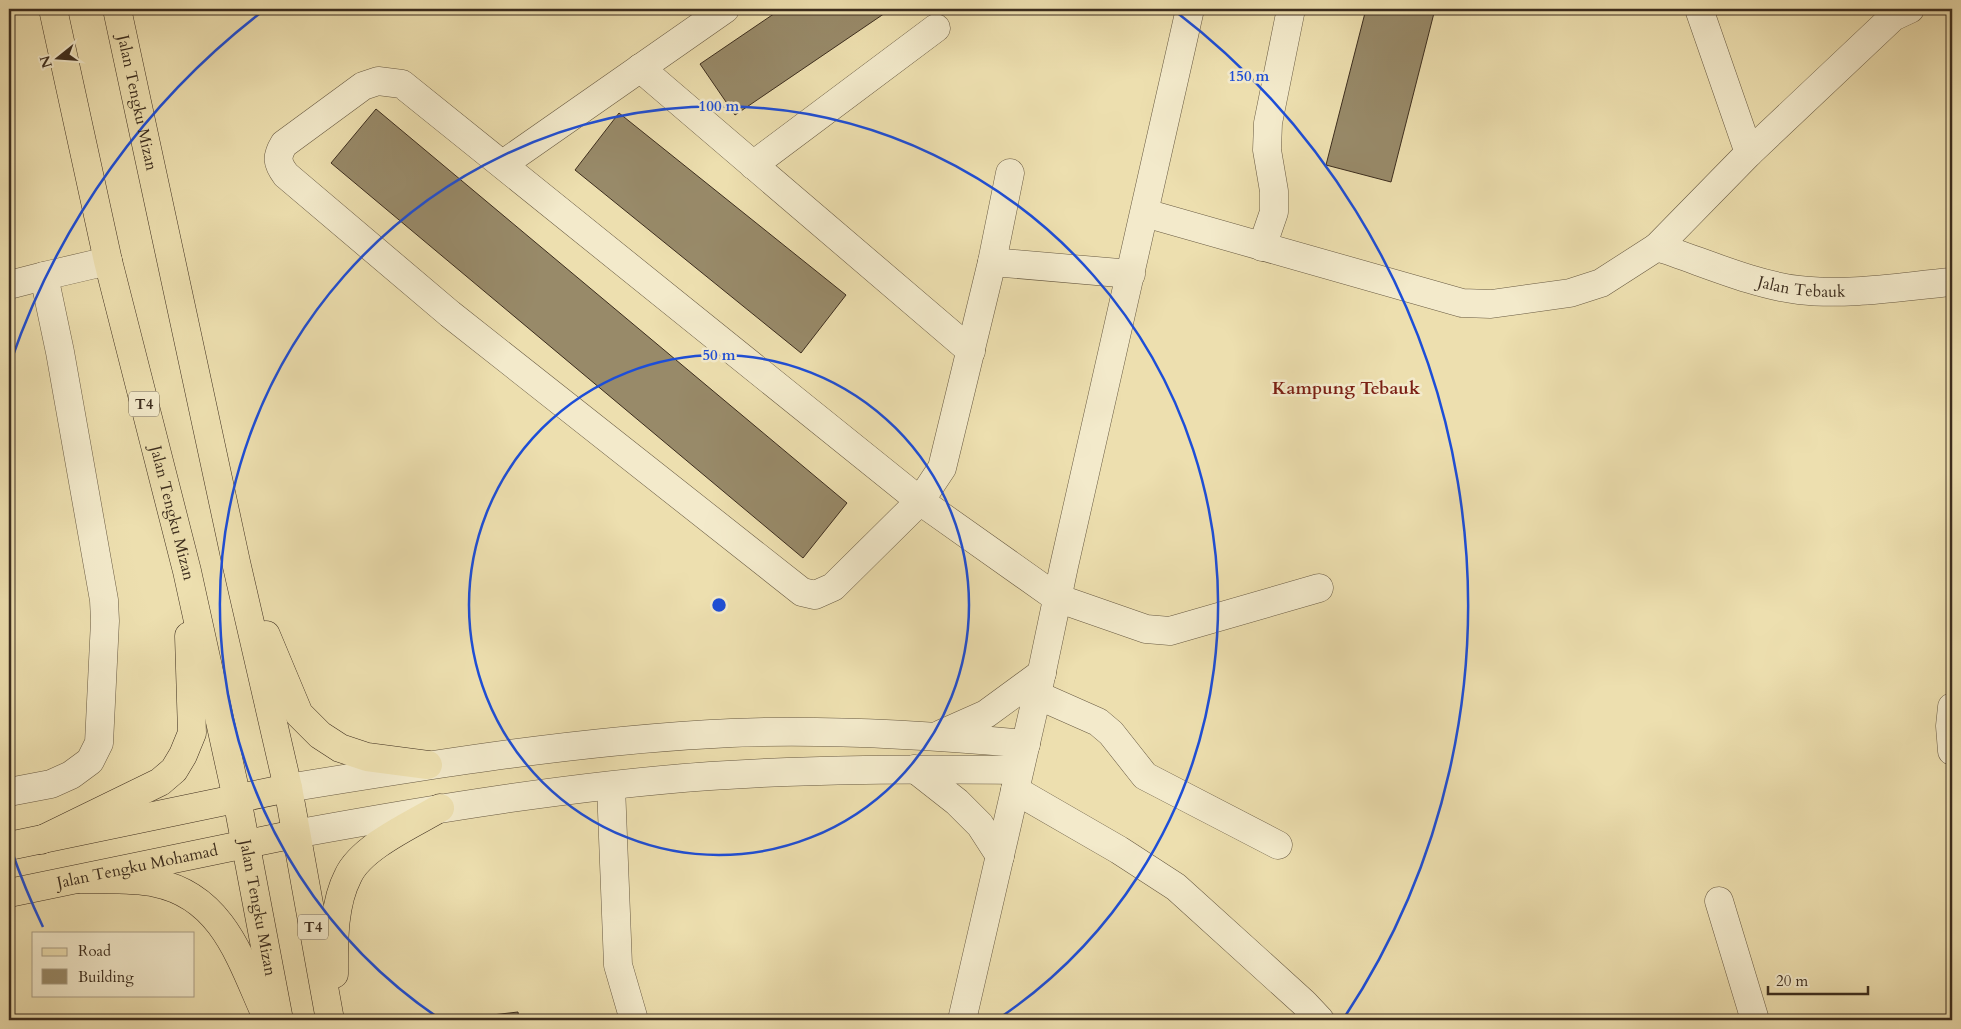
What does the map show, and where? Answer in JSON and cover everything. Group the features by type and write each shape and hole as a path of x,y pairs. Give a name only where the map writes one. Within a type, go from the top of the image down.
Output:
{"main road":[{"name":"Jalan Tengku Mizan","path":"52,9 108,261 187,571 237,799 279,1020"},
{"name":"Jalan Tengku Mizan","path":"117,9 236,562 288,788 295,834 332,1020"},
{"path":"236,562 299,714 320,735 340,748 367,757 428,765"},
{"path":"41,840 160,782 174,770 183,755 192,733 187,571"},
{"path":"9,846 288,788"},
{"path":"332,1020 334,926 348,875 368,851 440,808"},
{"name":"Jalan Tengku Mohamad","path":"9,893 295,834"},
{"path":"80,879 155,883 186,892 201,903 214,915 227,933 268,1020"}],"street":[{"path":"503,164 725,9"},
{"path":"962,1020 1040,684 1057,598 1190,9"},
{"path":"1262,247 1274,212 1274,190 1267,150 1268,123 1292,9"},
{"path":"1699,9 1749,153"},
{"path":"1145,213 1462,303 1491,304 1570,293 1601,283 1657,247 1749,153 1893,17 1910,9"},
{"path":"753,165 936,28"},
{"path":"640,68 971,351"},
{"path":"1010,172 992,262 942,468 920,502 833,587 816,595 802,592 450,314 286,175 278,164 278,154 284,144 363,86 378,81 402,84 920,502 1057,598 1146,629 1170,631 1319,588"},
{"name":"Jalan Tebauk","path":"1657,247 1763,282 1799,290 1830,292 1952,282"},
{"path":"9,285 108,261"},
{"path":"992,262 1131,274"},
{"path":"9,792 51,784 71,775 90,760 99,743 105,621 62,362 44,276"},
{"path":"937,736 986,714 1040,684"},
{"path":"1040,684 1098,722 1111,733 1145,776 1278,845"},
{"path":"288,788 428,765 627,740 732,733 812,732 937,736 1026,744"},
{"path":"915,769 974,819 1000,856"},
{"path":"295,834 440,808 611,786 708,776 818,770 915,769 1017,780 1176,888 1304,1003 1320,1020"},
{"path":"611,786 618,965 634,1020"},
{"path":"1719,901 1755,1020"}],"building":[{"path":"781,9 891,9 735,115 700,64"},
{"path":"1366,9 1435,9 1391,182 1326,165"},
{"path":"376,109 847,503 803,558 331,163"},
{"path":"619,113 846,295 801,353 575,170"},
{"path":"518,1012 519,1020 449,1020"}],"district":[{"name":"Kampung Tebauk","path":"1346,388"}]}
